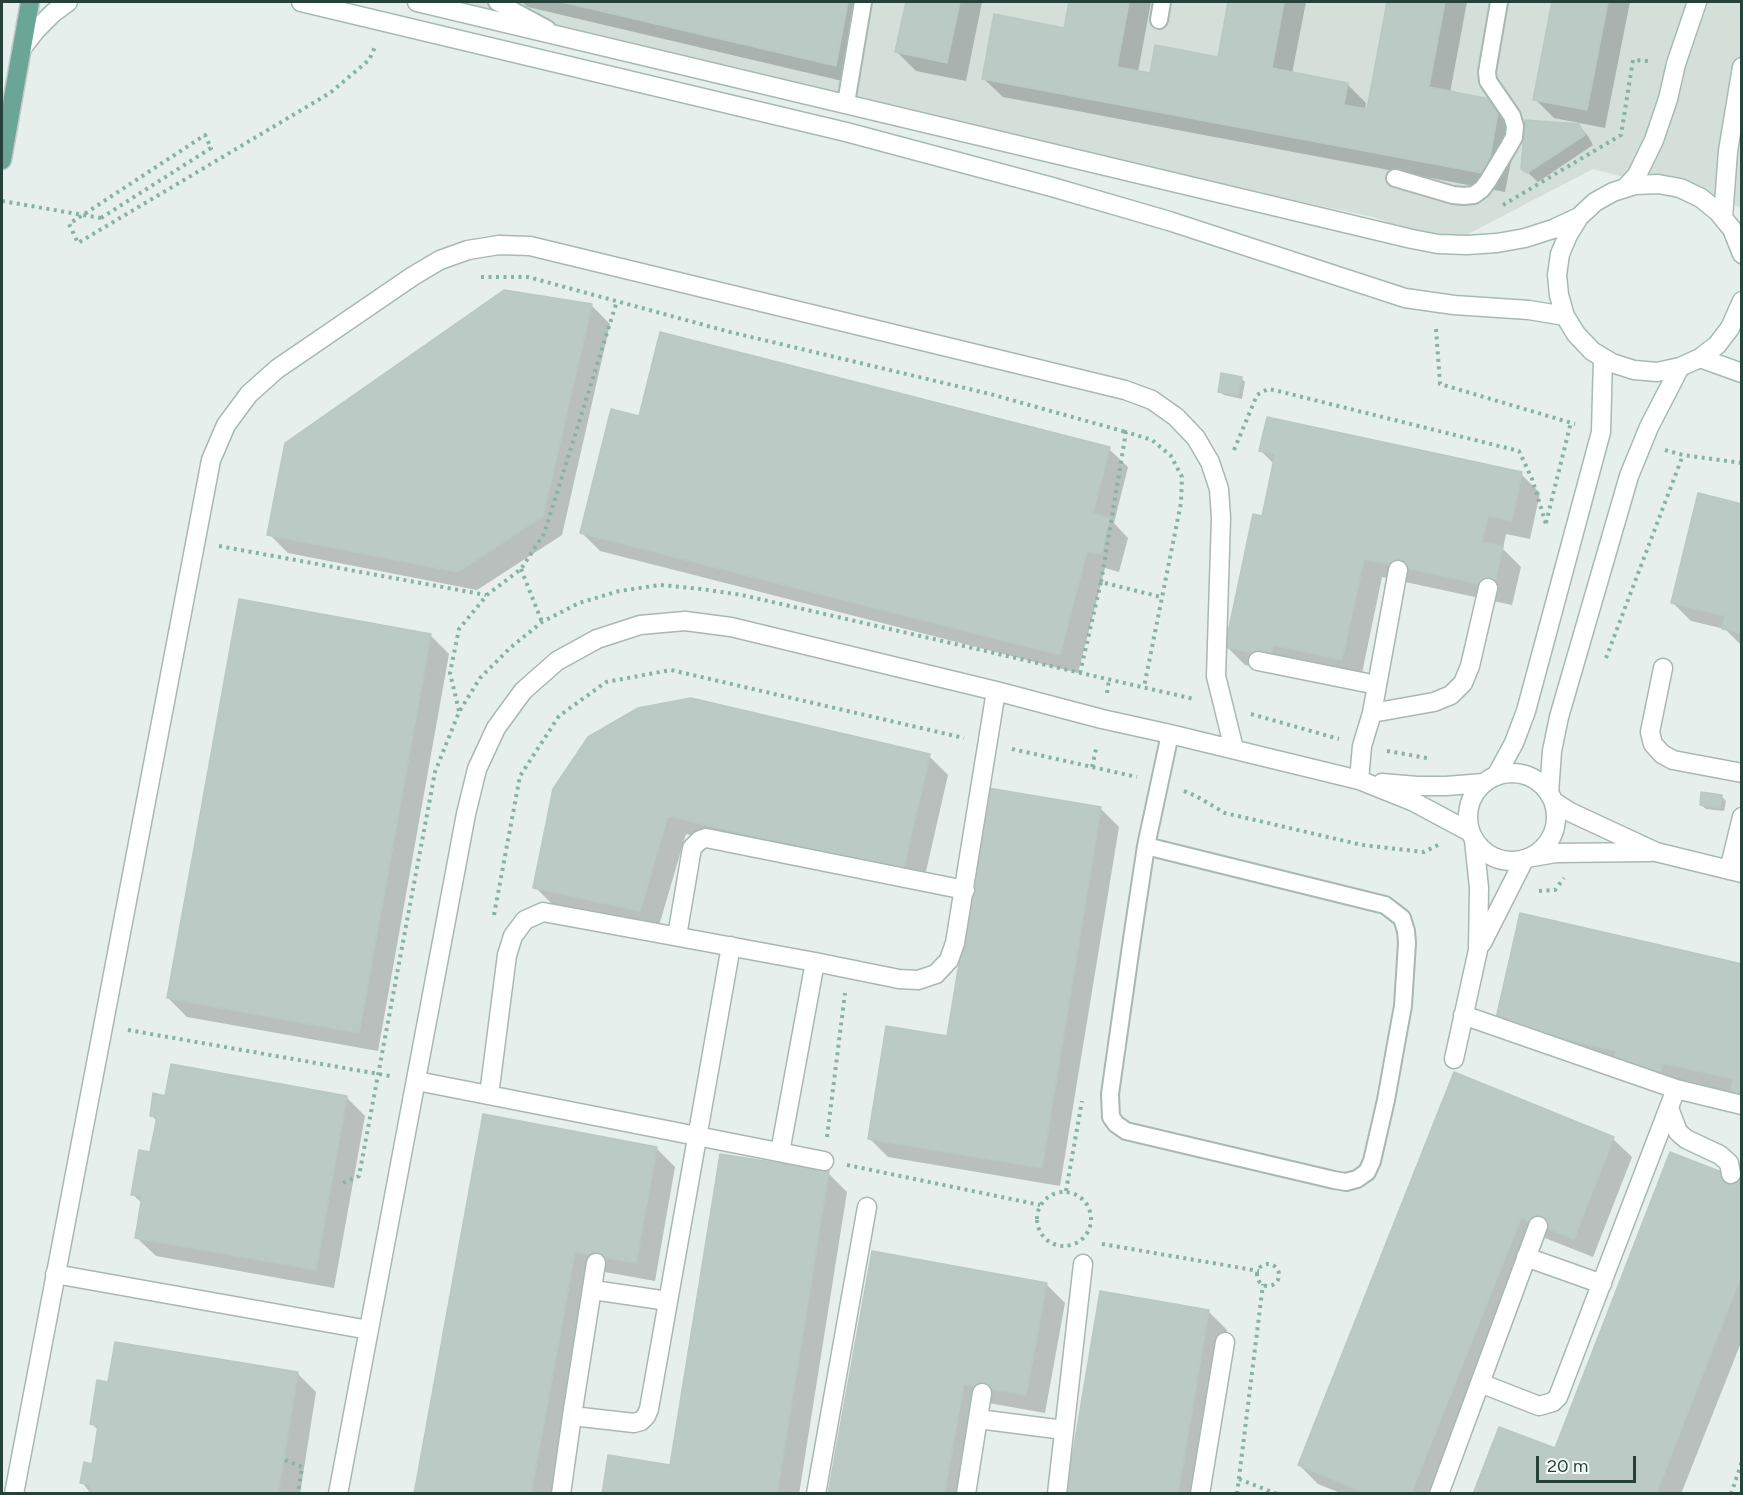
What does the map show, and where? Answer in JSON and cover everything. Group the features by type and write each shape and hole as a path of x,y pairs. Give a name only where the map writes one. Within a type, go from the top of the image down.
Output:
{"main road":[{"path":"2,160 30,2"}],"street":[{"path":"22,48 44,21 68,2"},
{"path":"301,2 835,129 1052,187 1169,221 1396,295 1435,303 1510,308 1565,316"},
{"path":"417,2 1438,244 1497,243 1525,238 1579,217"},
{"path":"1625,188 1637,175 1654,140 1696,2"},
{"path":"1723,218 1728,151 1742,67"},
{"path":"1741,250 1732,229 1701,198 1680,188 1658,184 1635,185 1613,192 1595,202 1579,217 1568,234 1560,254 1557,275 1559,296 1565,316 1576,334 1592,351 1634,370 1657,372 1680,367 1700,358 1717,345 1730,328 1740,310 1742,301"},
{"path":"14,1494 211,460 226,425 249,394 277,369 413,276 440,260 468,250 499,244 530,246 1125,390 1152,400 1176,417 1196,438 1210,462 1219,489 1221,518 1216,676 1234,749"},
{"path":"1454,1059 1479,950 1479,888 1468,814 1472,797 1490,779 1514,743 1526,711 1601,432 1604,358"},
{"path":"1700,358 1742,373"},
{"path":"1479,950 1528,858 1544,847 1553,833 1556,817 1551,797 1552,751 1559,717 1629,476 1641,443 1680,367"},
{"path":"1359,780 1362,746 1372,713 1398,570"},
{"path":"1372,713 1434,702 1451,695 1463,683 1470,666 1488,588"},
{"path":"338,1494 464,825 477,769 496,728 523,691 557,661 597,639 640,625 685,621 730,627 996,691 1102,720 1234,749 1359,780 1414,802 1472,836 1487,854 1505,861 1556,854 1656,852"},
{"path":"1258,660 1377,685"},
{"path":"1664,668 1650,732 1653,744 1662,754 1673,760 1742,773"},
{"path":"489,1095 507,955 513,936 525,920 543,912 899,979 918,980 936,974 949,960 955,942 996,691"},
{"path":"1359,780 1417,786 1446,786 1490,779 1510,773 1525,775 1539,782 1551,797 1570,812 1656,852 1735,872 1742,817"},
{"path":"677,936 692,848 700,840 706,838 964,890"},
{"path":"572,1416 626,1423 641,1421 646,1416 731,946"},
{"path":"780,1152 815,962"},
{"path":"1463,1015 1676,1089 1742,1105"},
{"path":"417,1081 825,1161"},
{"path":"1480,1383 1539,1406 1553,1402 1558,1397 1676,1089"},
{"path":"1669,1108 1678,1132 1720,1155 1729,1163 1731,1174"},
{"path":"816,1494 867,1207"},
{"path":"1439,1494 1538,1226"},
{"path":"1526,1257 1602,1284"},
{"path":"561,1494 596,1263"},
{"path":"1057,1494 1083,1264"},
{"path":"55,1274 369,1330"},
{"path":"593,1290 668,1301"},
{"path":"1200,1494 1225,1342"},
{"path":"966,1494 982,1393"},
{"path":"978,1419 1064,1430"}],"lane":[{"path":"497,2 552,33"},
{"path":"846,103 863,2"},
{"path":"1159,20 1162,2"},
{"path":"1395,178 1453,195 1474,195 1488,181 1509,146 1514,137 1515,126 1512,116 1488,81 1487,72 1499,2"},
{"path":"1146,846 1385,905 1395,910 1402,918 1407,943 1400,1024 1372,1161 1366,1172 1357,1179 1346,1182 1334,1180 1126,1131 1111,1117 1110,1094 1146,846 1170,734"}],"path":[{"path":"2,201 101,218 211,148 205,135 69,224 78,243 330,93 369,60 385,22"},
{"path":"1499,207 1621,135 1633,60 1676,64"},
{"path":"459,712 450,673 459,629 487,595 521,569 544,534 627,269"},
{"path":"471,277 528,277 730,332 990,394 1152,440 1171,456 1182,477 1180,503 1144,687"},
{"path":"1435,303 1440,384 1601,432"},
{"path":"1219,489 1253,401 1262,390 1268,389 1519,451 1532,479 1546,524"},
{"path":"1080,673 1101,582 1126,432"},
{"path":"1641,443 1683,456 1742,463"},
{"path":"1603,667 1683,456"},
{"path":"194,541 487,595"},
{"path":"521,569 542,622"},
{"path":"1101,582 1161,597"},
{"path":"343,1183 359,1176 435,772 459,712 480,678 510,648 542,622 579,603 618,591 660,585 742,595 1144,687 1222,706 1362,746 1430,758"},
{"path":"494,915 520,776 559,716 606,682 670,670 1160,783 1196,796 1226,813 1362,845 1424,852 1438,844"},
{"path":"848,968 825,1161 1040,1204"},
{"path":"103,1025 417,1081"},
{"path":"1066,1191 1077,1194 1085,1201 1090,1211 1091,1222 1088,1232 1080,1240 1072,1245 1063,1246 1045,1239 1037,1223 1037,1213 1040,1204 1047,1197 1056,1192 1066,1191"},
{"path":"1080,1240 1088,1242"},
{"path":"1099,1244 1258,1271"},
{"path":"1269,1264 1279,1271 1279,1278 1275,1284 1269,1286 1263,1284 1257,1276 1258,1271 1262,1266 1269,1264"},
{"path":"1237,1494 1263,1284"},
{"path":"285,1460 302,1467 298,1494"},
{"path":"1731,1494 1742,1461"},
{"path":"1239,1479 1276,1494"}],"shaded area":[{"path":"453,2 1741,2 1741,207 1593,169 1449,244 1373,217 1057,150"}],"building":[{"path":"562,2 848,2 836,66"},
{"path":"906,2 960,2 947,63 895,52"},
{"path":"1069,2 1129,2 1117,67 1150,73 1155,45 1218,57 1228,2 1284,2 1272,68 1348,83 1344,105 1367,109 1387,2 1445,2 1429,87 1500,101 1487,174 982,79 994,14 1064,28"},
{"path":"1552,2 1608,2 1587,110 1533,100"},
{"path":"1525,120 1579,124 1585,135 1527,173 1521,169"},
{"path":"504,290 592,304 543,516 458,572 267,535 285,443"},
{"path":"660,332 1110,447 1093,513 1110,518 1101,554 1087,551 1060,655 580,533 611,409 639,416"},
{"path":"1221,373 1242,377 1238,395 1218,392"},
{"path":"1267,417 1522,472 1512,521 1488,516 1482,542 1503,546 1494,587 1364,559 1342,660 1273,645 1271,657 1225,647 1253,514 1262,516 1275,454 1259,451"},
{"path":"1698,493 1742,504 1742,633 1722,629 1725,616 1671,603"},
{"path":"239,599 431,634 359,1033 167,998"},
{"path":"691,698 930,754 903,871 668,816 640,911 533,888 553,789 588,737 638,708"},
{"path":"988,788 1101,807 1042,1168 868,1139 886,1026 947,1036"},
{"path":"1701,792 1722,795 1720,808 1700,805"},
{"path":"1520,913 1742,964 1742,1094 1730,1092 1733,1079 1663,1063 1660,1074 1613,1063 1616,1051 1495,1023"},
{"path":"171,1064 347,1096 316,1270 135,1238 142,1196 131,1195 139,1150 150,1152 157,1117 150,1116 153,1093 165,1096"},
{"path":"1454,1072 1614,1137 1574,1239 1521,1218 1411,1494 1368,1494 1298,1465"},
{"path":"483,1114 657,1147 636,1263 575,1252 531,1494 414,1494"},
{"path":"1670,1152 1742,1180 1742,1274 1656,1494 1473,1494 1499,1427 1555,1448"},
{"path":"720,1154 829,1171 777,1494 602,1494 608,1455 670,1465"},
{"path":"872,1251 1047,1283 1026,1395 964,1384 944,1494 828,1494"},
{"path":"1100,1291 1209,1310 1178,1494 1066,1494"},
{"path":"115,1342 298,1372 278,1494 89,1494 91,1485 80,1483 84,1462 92,1464 98,1426 90,1424 97,1380 108,1382"}]}
